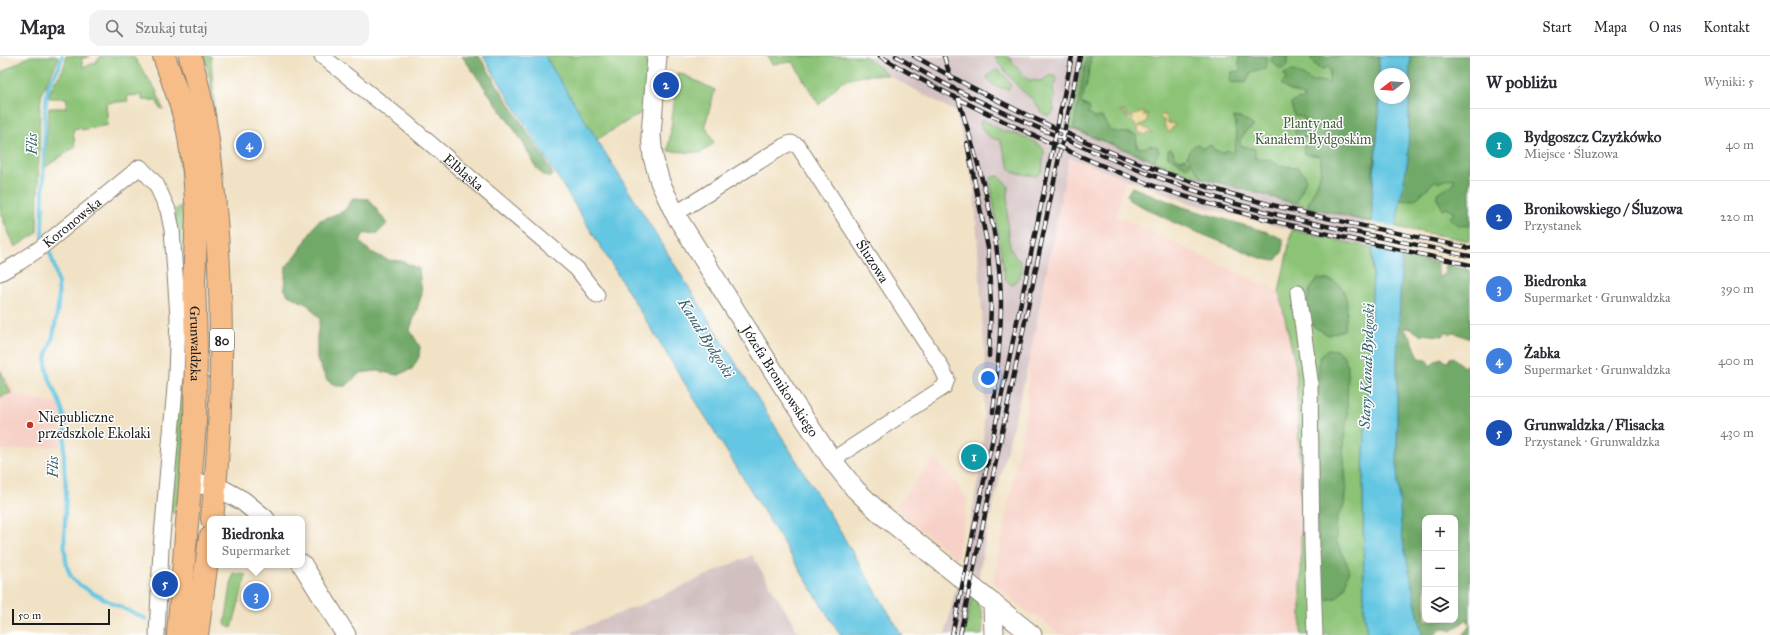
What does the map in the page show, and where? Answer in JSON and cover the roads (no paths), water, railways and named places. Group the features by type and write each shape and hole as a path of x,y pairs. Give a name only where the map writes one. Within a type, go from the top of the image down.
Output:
{"main road":[{"name":"Grunwaldzka","path":"164,56 178,95 188,131 196,190 197,237 194,280 196,375 195,424 178,635"},
{"name":"Grunwaldzka","path":"190,56 201,98 208,139 219,268 222,379 216,486 212,516"},
{"path":"197,635 207,560"}],"street":[{"name":"Elbląska","path":"322,56 404,121 577,269 598,295"},
{"name":"Józefa Bronikowskiego","path":"657,56 651,124 651,146 660,182 675,214 786,391 844,478 865,499 993,603 1022,633"},
{"name":"Śluzowa","path":"675,214 784,146 791,143 798,146 940,365 947,379 944,387 832,460"},
{"name":"Koronowska","path":"0,273 39,249 140,166 156,184 168,210 172,230 178,317 176,376 160,548 157,635"},
{"path":"1298,293 1310,379 1311,539 1315,635"},
{"path":"190,483 216,486 243,501 261,516"},
{"path":"304,568 346,635"},
{"path":"993,603 994,635"}],"water":[{"name":"Kanał Bydgoski","path":"483,56 545,56 829,513 902,635 840,635"},
{"path":"1379,56 1410,56 1410,68 1379,68"},
{"path":"1379,104 1409,104 1408,159 1396,225 1402,255 1397,358 1397,469 1402,536 1422,635 1367,635 1364,610 1363,473 1373,274 1372,197"}],"waterway":[{"name":"Flis","path":"42,236 45,110 48,86 59,67 62,56"},
{"name":"Flis","path":"50,253 57,275 59,294 53,336 46,359 46,369 64,414 65,422 64,458 66,494 64,538 68,570 72,578 77,583 146,619"}],"railway":[{"path":"880,56 941,90 1003,121 1081,157 1153,186 1259,217 1470,265"},
{"path":"896,56 971,97 1010,115 1118,162 1186,188 1262,211 1470,256"},
{"path":"914,56 1022,113 1097,146 1173,175 1211,188 1275,206 1470,248"},
{"path":"944,56 951,79"},
{"path":"952,635 1072,56"},
{"path":"960,635 1080,56"},
{"path":"958,98 981,173 997,250 1000,276 1001,317 993,412"},
{"path":"967,143 988,248 991,304 989,356"}],"place":[{"name":"Bronikowskiego / Śluzowa","path":"666,85"},
{"name":"Żabka","path":"249,145"},
{"name":"Niepubliczne przedszkole Ekolaki","path":"30,425"},
{"name":"Bydgoszcz Czyżkówko","path":"974,457"},
{"name":"Grunwaldzka / Flisacka","path":"165,584"},
{"name":"Biedronka","path":"256,596"}],"park label":[{"name":"Planty nad Kanałem Bydgoskim","path":"1313,132"}],"water label":[{"name":"Stary Kanał Bydgoski","path":"1367,366"}]}
